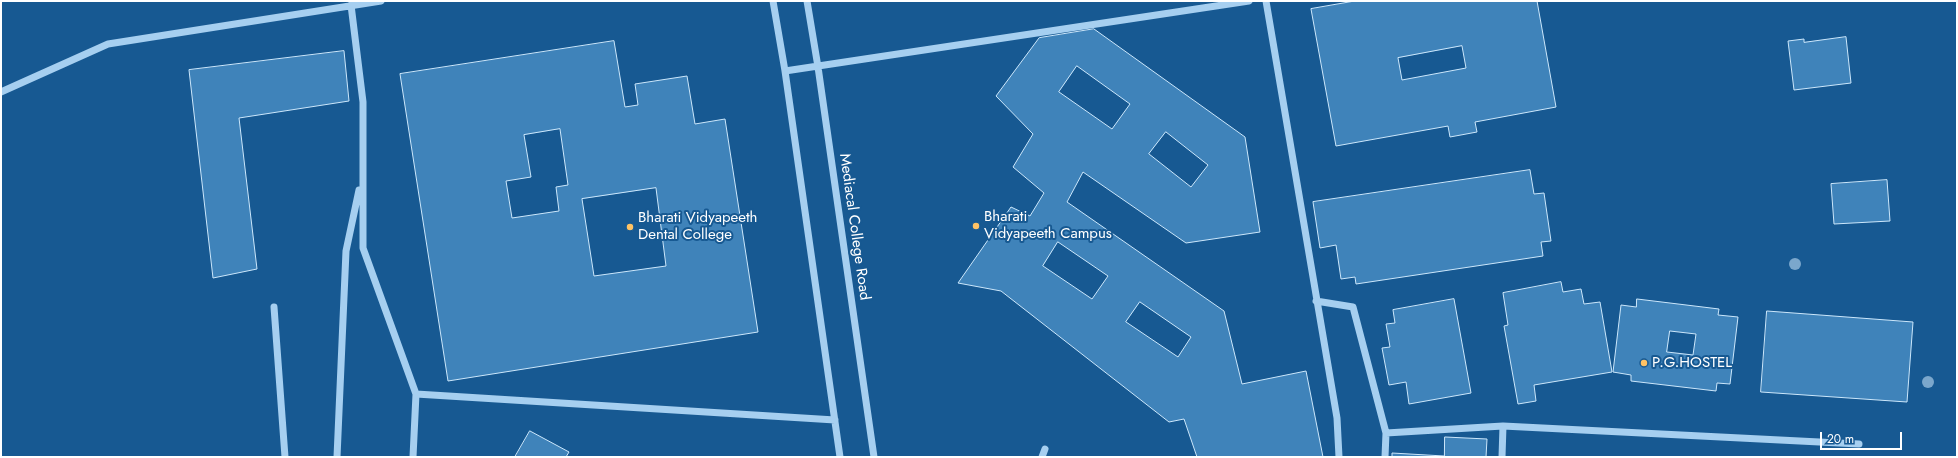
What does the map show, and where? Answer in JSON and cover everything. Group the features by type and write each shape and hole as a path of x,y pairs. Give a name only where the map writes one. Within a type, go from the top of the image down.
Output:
{"lane":[{"path":"1,92 108,44 381,1"},
{"path":"773,1 785,72 840,457"},
{"name":"Mediacal College Road","path":"807,1 818,67 874,457"},
{"path":"785,72 1249,1"},
{"path":"1266,1 1337,418 1339,457"},
{"path":"351,5 363,102 363,248 416,394 413,457"},
{"path":"337,457 346,251 362,176"},
{"path":"1316,301 1353,307 1386,433 1385,457"},
{"path":"274,307 285,457"},
{"path":"416,394 835,420"},
{"path":"1386,433 1503,426 1859,444"},
{"path":"1502,457 1503,426"},
{"path":"1042,457 1045,449"}],"building":[{"path":"1355,1 1537,1 1556,107 1475,122 1477,132 1450,137 1448,126 1336,146 1311,9","holes":["1462,46 1466,68 1402,80 1398,58"]},
{"path":"1094,29 1245,137 1260,232 1186,243 1083,172 1067,202 1224,311 1242,384 1306,371 1323,457 1197,457 1184,419 1169,422 1001,291 958,283 1011,207 1030,216 1044,193 1013,167 1033,134 996,96 1039,38","holes":["1077,66 1130,104 1112,129 1059,92","1166,132 1208,165 1191,187 1149,154","1058,242 1108,276 1092,299 1043,266","1140,302 1191,337 1178,357 1126,322"]},
{"path":"1846,37 1851,83 1794,90 1788,41 1804,39 1804,42"},
{"path":"614,41 625,107 638,105 635,84 687,76 695,124 725,119 758,332 448,381 400,74","holes":["560,129 568,185 556,187 559,211 512,218 506,181 531,177 524,135","656,188 666,266 594,276 582,199"]},
{"path":"344,51 349,101 239,118 257,269 213,278 189,70"},
{"path":"1530,170 1534,194 1544,193 1551,241 1541,242 1543,256 1356,284 1355,277 1341,279 1336,245 1320,248 1313,202"},
{"path":"1887,180 1890,221 1834,224 1831,184"},
{"path":"1561,282 1563,292 1581,289 1584,304 1600,302 1612,372 1534,385 1536,401 1518,404 1504,326 1508,325 1503,293"},
{"path":"1454,299 1471,393 1409,404 1406,382 1389,385 1382,348 1390,347 1386,324 1395,323 1393,310"},
{"path":"1637,299 1719,309 1718,315 1738,317 1730,384 1717,383 1716,391 1631,381 1631,375 1613,372 1621,305 1636,307","holes":["1670,331 1696,334 1693,355 1667,352"]},
{"path":"1767,311 1913,322 1907,402 1761,392"},
{"path":"530,431 569,452 566,457 515,457"},
{"path":"1445,437 1487,439 1486,457 1392,457 1392,453 1444,456"}],"place":[{"name":"Bharati Vidyapeeth Campus","path":"976,226"},
{"name":"Bharati Vidyapeeth Dental College","path":"630,227"},
{"name":"P.G.HOSTEL","path":"1644,363"}]}
